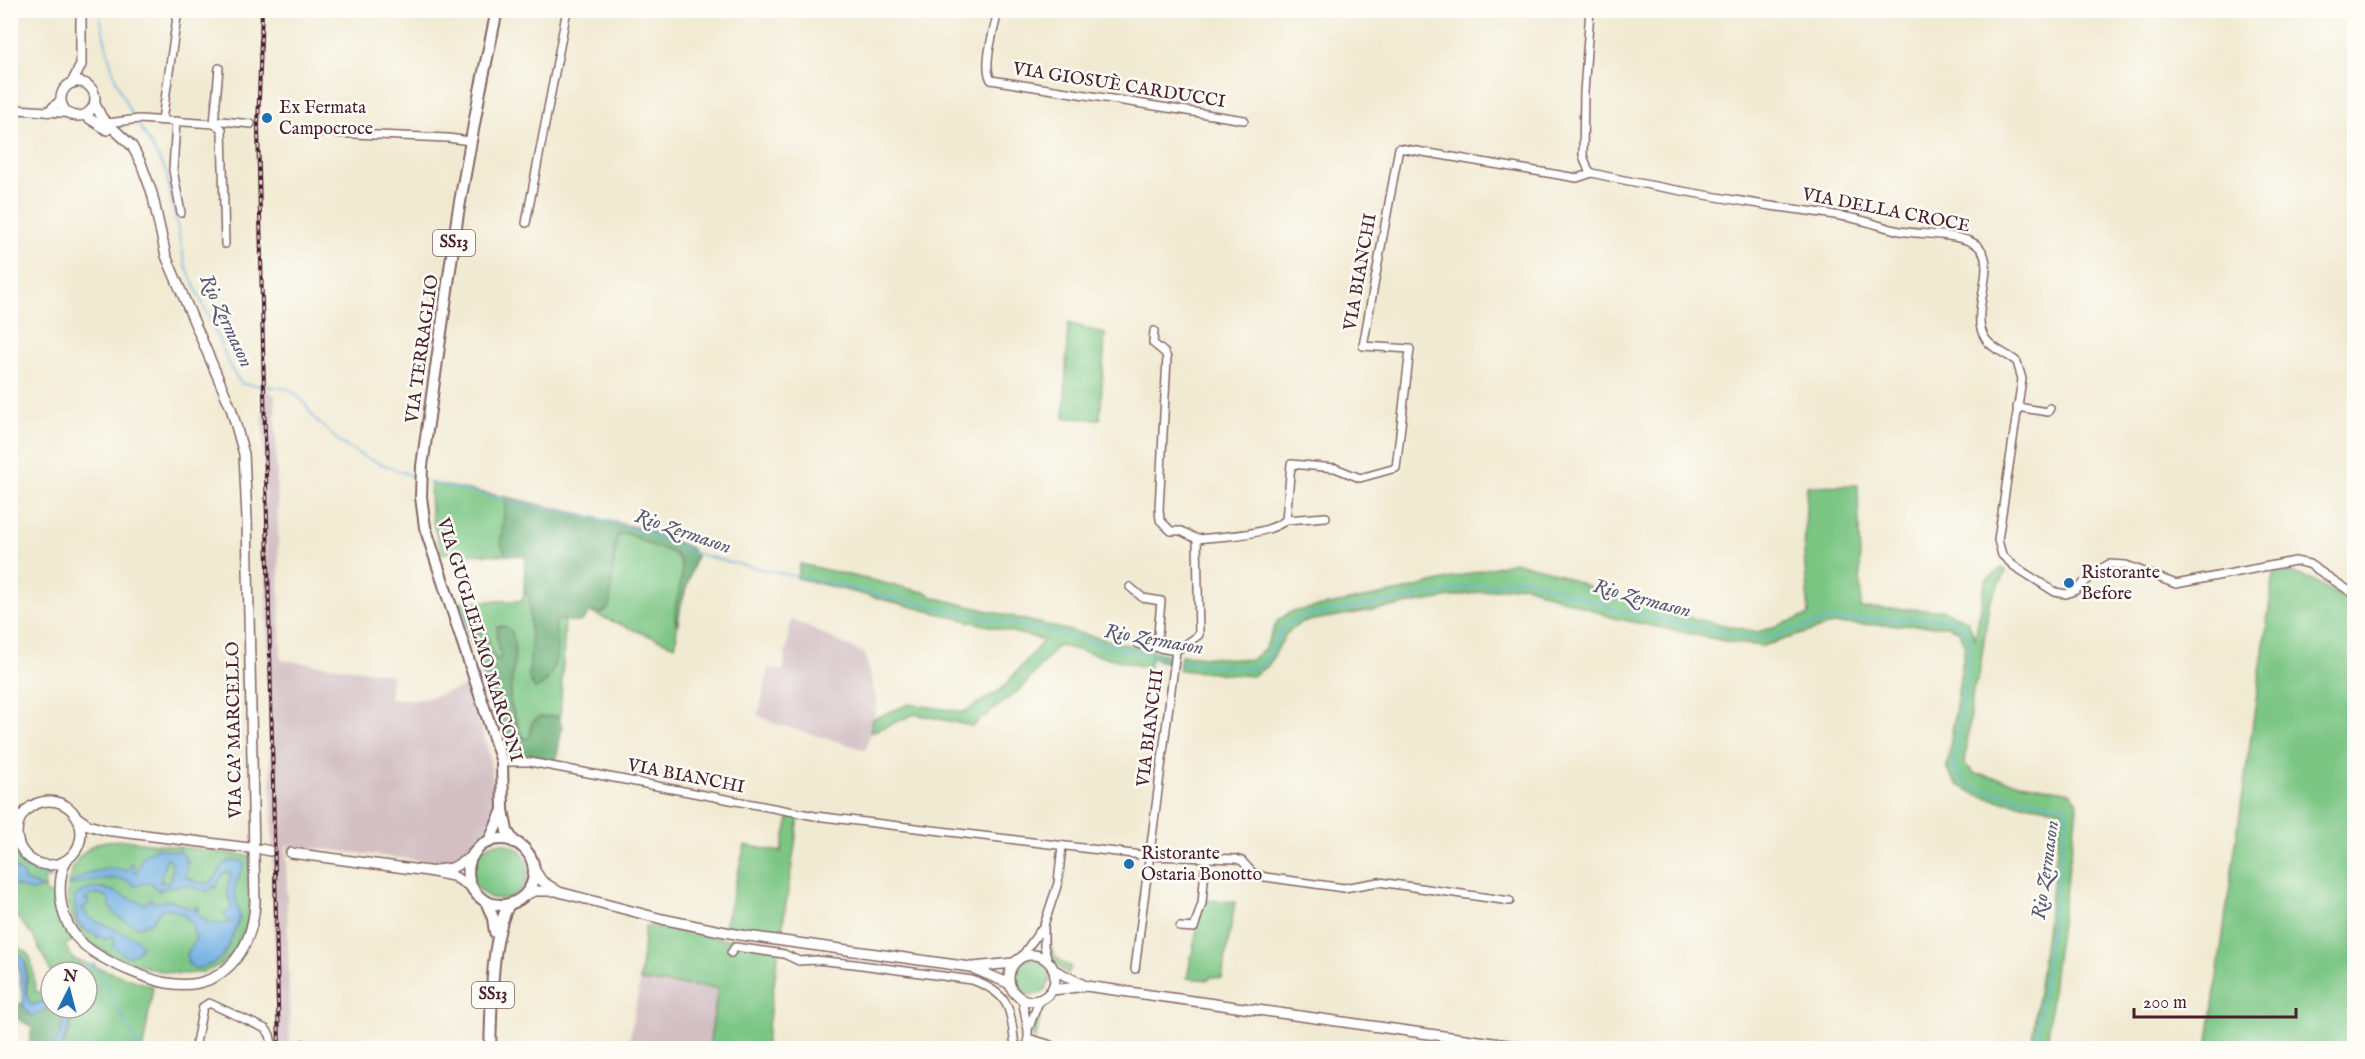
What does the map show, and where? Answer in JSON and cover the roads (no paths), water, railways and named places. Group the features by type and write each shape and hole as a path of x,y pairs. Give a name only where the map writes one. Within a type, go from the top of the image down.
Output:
{"main road":[{"path":"81,10 81,66 87,85"},
{"name":"VIA TERRAGLIO","path":"421,479 458,213 497,10"},
{"path":"81,66 72,83 63,91 62,106 68,113 89,118 124,145 144,169"},
{"path":"72,83 80,82 94,92 95,104 102,118 125,138 144,169"},
{"path":"89,118 95,104"},
{"name":"VIA CA' MARCELLO","path":"144,169 173,276 228,399 244,454 255,884 255,915 252,930 239,956 221,972 197,983 168,983 116,964 82,945 72,934 66,921 60,887 54,875 45,865 27,857 14,837 21,817 34,804 53,801 65,805 88,825 105,830 249,848"},
{"name":"VIA GUGLIELMO MARCONI","path":"421,479 425,527 502,762 503,810 507,831 514,842 528,853 534,869"},
{"name":"VIA GUGLIELMO MARCONI","path":"473,856 489,842 503,810"},
{"path":"10,822 21,817"},
{"path":"78,818 81,830 80,843"},
{"name":"VIA CA' MARCELLO","path":"60,887 66,861 75,853 80,843 92,834 105,830"},
{"path":"489,842 500,840 514,842"},
{"path":"291,853 428,871 453,876 473,888"},
{"path":"428,871 452,868 473,856"},
{"path":"473,856 469,870 473,888"},
{"path":"45,865 52,866 66,861"},
{"path":"534,869 542,882 559,892"},
{"path":"524,896 531,885 534,869"},
{"name":"SS13","path":"473,888 486,901 493,918 496,941"},
{"path":"486,901 509,904 540,890 559,892 662,919 740,935 970,967 1013,963"},
{"name":"SS13","path":"490,1048 496,941 499,924 509,904"},
{"path":"1052,990 1055,980 1054,970 1048,961 1038,955 1022,956 1013,963 1008,975 1008,983 1015,994 1022,999 1034,1001 1052,990 1086,986 1530,1048"},
{"path":"970,967 1008,983"},
{"path":"1054,970 1086,986"}],"street":[{"path":"162,120 178,10"},
{"path":"525,223 567,10"},
{"name":"VIA GIOSUÈ CARDUCCI","path":"999,10 988,63 987,74 991,80 1244,120"},
{"path":"1590,10 1584,92 1583,155 1592,173"},
{"path":"217,125 219,68"},
{"path":"46,112 61,100"},
{"path":"10,109 68,113"},
{"path":"89,118 101,122 112,130 112,127 129,120 145,119 217,125 222,129 225,244"},
{"path":"125,138 124,128 129,120"},
{"path":"176,121 173,170 181,213"},
{"path":"217,125 222,121 251,124"},
{"path":"307,132 470,141"},
{"name":"VIA BIANCHI","path":"1286,520 1291,464 1335,468 1360,478 1396,468 1410,349 1363,346 1399,148 1577,178 1592,173"},
{"name":"VIA DELLA CROCE","path":"1592,173 1727,199 1855,219 1900,231 1973,242 1981,248 1986,266 1979,314 1980,329 1987,342 2017,362 2022,379 1999,524 1998,548 2014,566 2055,592 2066,594 2076,590 2100,568 2109,564 2126,565 2176,584 2295,561 2309,564 2355,594"},
{"path":"1154,331 1153,343 1165,353 1167,358 1160,520 1171,531 1182,531 1197,539 1246,534 1281,524 1286,520 1326,517"},
{"path":"2018,407 2048,412 2050,408"},
{"name":"VIA BIANCHI","path":"1135,969 1175,653 1197,639 1199,635 1197,539"},
{"path":"1130,586 1143,598 1161,601 1157,646"},
{"path":"1138,644 1157,646 1175,653"},
{"name":"VIA BIANCHI","path":"502,762 530,762 815,816 1150,856 1239,860 1257,875 1287,881 1344,888 1379,882 1510,901"},
{"path":"1022,956 1044,925 1058,883 1062,846"},
{"path":"1180,927 1194,928 1202,903 1206,859"},
{"path":"1044,925 1044,946 1048,961"},
{"path":"731,953 735,947 784,954 799,961 855,963 972,980 989,986 1002,996 1011,1012 1015,1046 1028,1048 1028,1030 1022,999"},
{"path":"1028,1030 1040,999"},
{"path":"195,1048 203,1007 209,1003 266,1029 273,1048"},
{"path":"1028,1038 1057,1048"}],"water":[{"path":"156,848 179,850 189,862 185,862 187,866 185,877 202,884 213,880 228,862 242,861 244,865 234,889 240,918 222,957 212,964 196,969 188,964 187,954 196,939 191,923 183,914 171,909 162,909 150,923 139,927 114,913 108,897 93,895 87,897 85,900 89,901 86,907 82,908 89,918 137,939 142,946 137,953 128,957 112,946 115,942 114,937 108,937 106,940 99,936 97,939 96,934 90,933 77,923 74,897 92,888 110,890 145,904 151,899 154,903 170,900 192,909 199,906 199,911 196,909 195,912 207,921 215,924 231,922 223,914 232,908 227,890 231,874 229,872 224,873 216,885 216,890 214,886 207,892 187,885 160,889 160,892 150,882 136,886 122,879 98,880 68,886 68,883 86,874 106,868 128,870 131,863 134,864 134,872 138,870 143,856","holes":["167,857 170,859 172,869 169,883 160,882"]},
{"path":"14,867 23,874 25,881 44,888 32,891 14,885 11,887 11,868"},
{"path":"18,954 24,958 27,995 32,1005 39,1003 39,1012 31,1016 24,1008 18,964 11,963 11,955"},
{"path":"64,1020 72,1020 61,1048 51,1048 60,1035"}],"waterway":[{"name":"Rio Zermason","path":"99,10 116,79 134,117"},
{"name":"Rio Zermason","path":"137,121 166,171 185,264 233,372 242,384 289,389 303,401 314,418 341,443 364,457 417,478"},
{"name":"Rio Zermason","path":"427,482 614,523 667,540 694,553 729,562 1171,660"},
{"name":"Rio Zermason","path":"1179,662 1253,668 1266,660 1285,626 1304,616 1525,578 1624,612 1743,637 1765,638 1829,620 1945,618 1964,627 1971,646 1954,764 1959,777 1970,786 1984,791 2065,806 2068,809 2035,1048"},
{"path":"10,847 24,865 48,878"},
{"path":"99,972 139,1048"}],"tunnel":[{"path":"270,851 291,853"}],"railway":[{"path":"262,10 258,127 279,1048"}],"place":[{"name":"Ex Fermata Campocroce","path":"267,118"},
{"name":"Ristorante Before","path":"2069,583"},
{"name":"Ristorante Ostaria Bonotto","path":"1129,864"}]}
